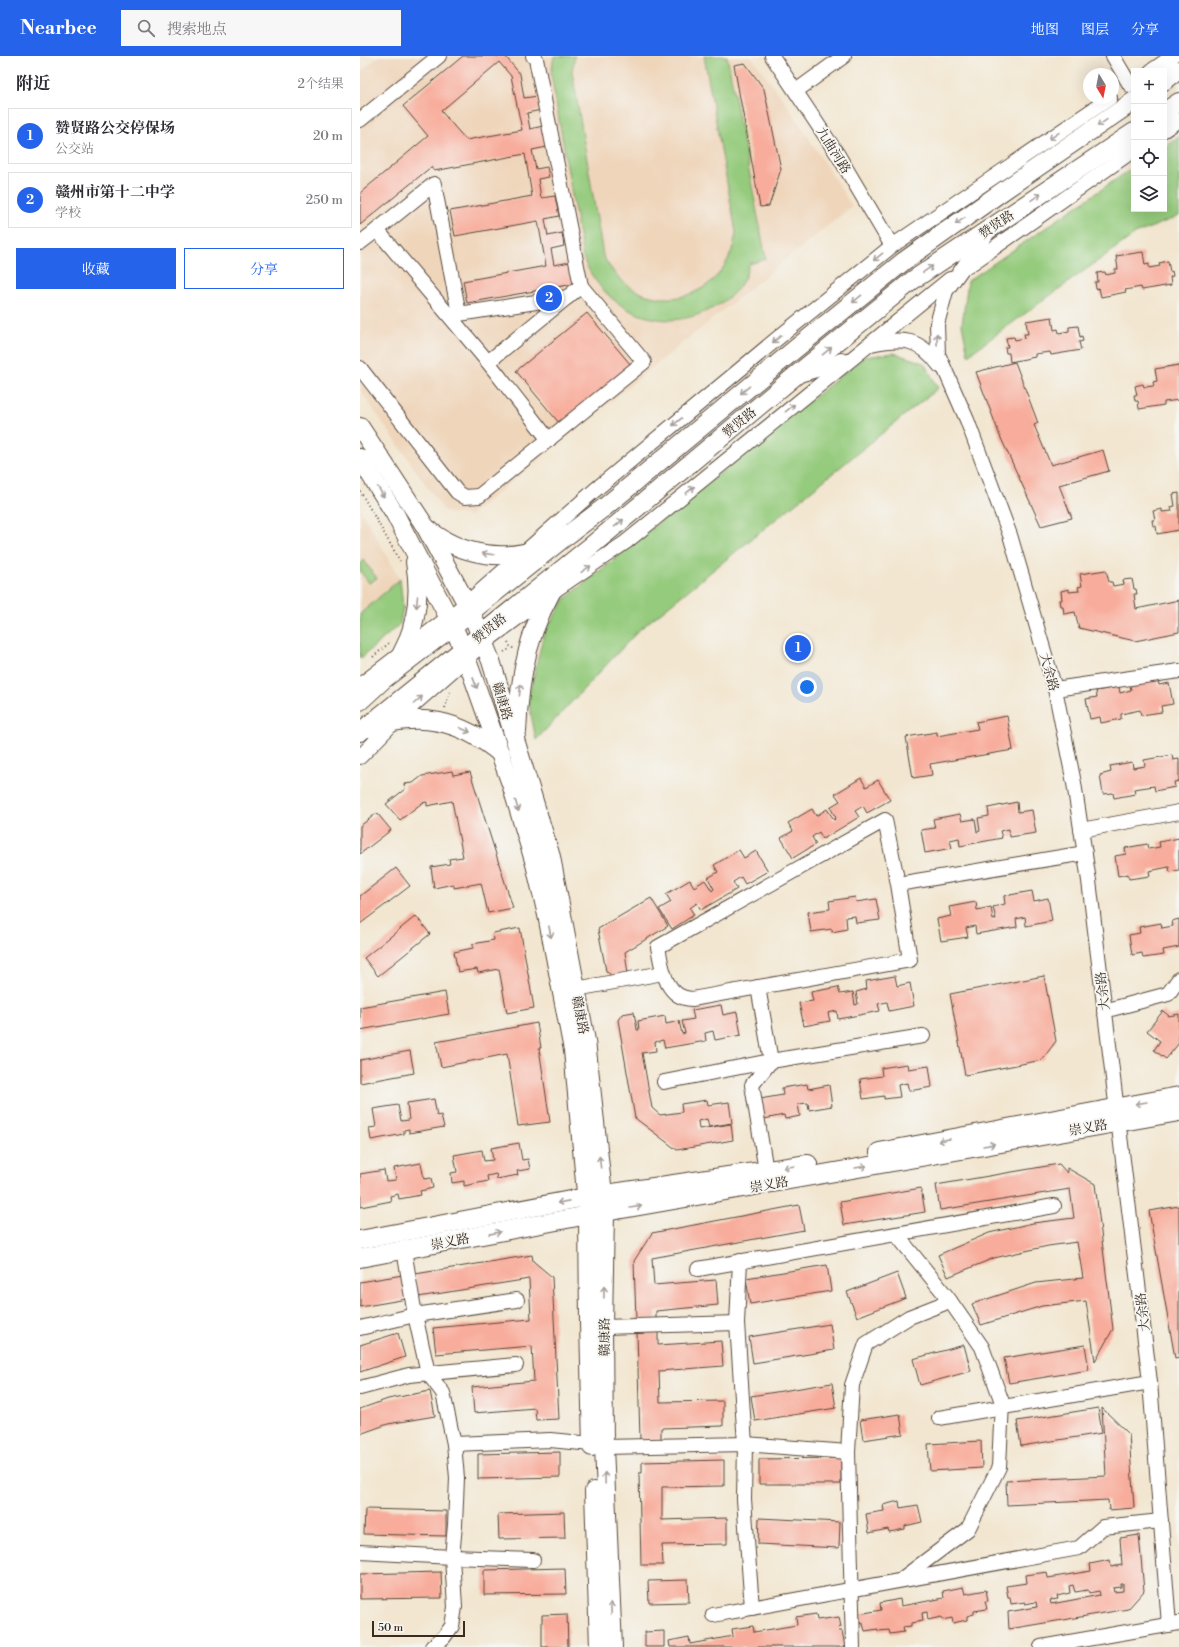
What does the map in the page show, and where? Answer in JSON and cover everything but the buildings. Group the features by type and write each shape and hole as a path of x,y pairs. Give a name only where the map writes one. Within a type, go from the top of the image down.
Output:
{"main road":[{"path":"1167,79 1179,70"},
{"name":"赞贤路","path":"360,701 469,607 606,506 904,261 1000,193 1131,91"},
{"path":"1167,110 1179,102"},
{"name":"赞贤路","path":"360,732 464,654 794,376 826,352 913,280 1131,134"},
{"name":"赣康路","path":"360,427 425,526 469,607 491,661 551,857 586,1040 603,1327 598,1446 599,1647"},
{"name":"赣康路","path":"360,458 395,514 451,622 501,754 535,864 547,915 573,1050 596,1205 588,1322 613,1647"},
{"path":"425,526 447,542 473,552 500,556 523,554 540,549 565,537"},
{"path":"384,679 397,647 412,630 415,619 418,589 415,562 406,537"},
{"path":"516,743 519,688 526,655 538,618 551,593 568,567 591,546"},
{"path":"360,732 368,728 395,721 422,719 451,724 478,736 501,754"},
{"name":"崇义路","path":"360,1240 596,1205 1118,1115 1179,1096"},
{"name":"崇义路","path":"360,1258 404,1250 596,1205 766,1171 1118,1115 1179,1112"}],"street":[{"path":"360,120 439,56"},
{"path":"360,368 457,492 465,497 479,496 644,362 581,286 536,59 534,56"},
{"name":"九曲河路","path":"772,56 838,155 892,246"},
{"path":"796,91 844,56"},
{"path":"1113,56 1131,86"},
{"path":"1155,68 1173,56"},
{"path":"1119,94 1131,90"},
{"path":"469,607 523,554 595,490 772,343 892,246 1101,104"},
{"path":"1167,128 1179,120"},
{"path":"482,639 626,542 863,348 960,271 1131,152"},
{"path":"360,243 434,184 456,317"},
{"path":"944,211 1000,193"},
{"path":"948,375 938,354 937,324 946,291 993,226"},
{"path":"377,230 456,317 488,362 549,440"},
{"path":"488,362 581,286"},
{"path":"456,317 568,296"},
{"path":"794,350 810,320 822,304"},
{"path":"794,376 827,367 863,348 891,340 909,341 928,351 948,375"},
{"name":"大余路","path":"948,375 967,420 1010,535 1055,689 1085,852 1150,1382 1161,1521 1174,1624"},
{"path":"360,685 397,647 451,622"},
{"path":"360,757 464,654"},
{"path":"1055,689 1179,671"},
{"path":"1081,830 1179,812"},
{"path":"885,820 898,884 910,960 692,999 686,999 672,990 666,981 658,947 885,820"},
{"path":"898,884 1085,852"},
{"path":"576,989 663,973"},
{"path":"1104,1011 1168,994 1179,979"},
{"path":"758,987 771,1061 752,1085 766,1171"},
{"path":"664,1082 771,1061 923,1036"},
{"path":"698,1268 1054,1206"},
{"path":"896,1234 950,1301 982,1347 1002,1402 999,1467 968,1530 899,1581"},
{"path":"404,1250 415,1315 428,1373 443,1393 454,1444 457,1478 452,1558 455,1607 452,1626 444,1637 432,1647"},
{"path":"740,1261 737,1323 745,1444 744,1499 752,1608"},
{"path":"360,1328 415,1315 517,1300"},
{"path":"853,1647 848,1452 852,1385 866,1344 909,1317 950,1301"},
{"path":"603,1327 737,1323"},
{"path":"360,1388 409,1375 516,1365"},
{"path":"939,1418 1002,1406 1150,1382"},
{"path":"454,1444 550,1440 598,1446 745,1444 848,1452"},
{"path":"713,1616 1079,1548 1103,1527 1161,1521"},
{"path":"360,1552 452,1558 533,1560"},
{"path":"1041,1647 1174,1624"}],"path":[{"path":"360,491 400,562"},
{"path":"371,659 397,647"}],"shaded area":[{"path":"379,56 751,56 788,106 852,206 469,516 445,512 360,390 360,72"},
{"path":"360,509 400,579 360,614"}],"green space":[{"path":"554,56 575,56 572,71 603,255 618,277 636,291 657,297 678,297 699,290 716,277 729,257 736,232 704,56 727,56 766,259 749,264 745,277 735,292 711,309 691,317 672,320 653,318 636,313 619,304 605,292 593,276 583,258 551,74"},
{"path":"1179,137 1179,216 1135,234 968,355 962,324 968,281 1131,169 1131,212 1167,212 1167,145"},
{"path":"894,353 924,363 938,388 639,630 536,740 528,699 544,633 565,599 864,357"},
{"path":"363,560 377,578 369,583 360,571 360,563"},
{"path":"400,579 403,607 400,624 360,659 360,614"}],"place":[{"name":"赣州市第十二中学","path":"549,298"},
{"name":"赞贤路公交停保场","path":"798,648"}]}
